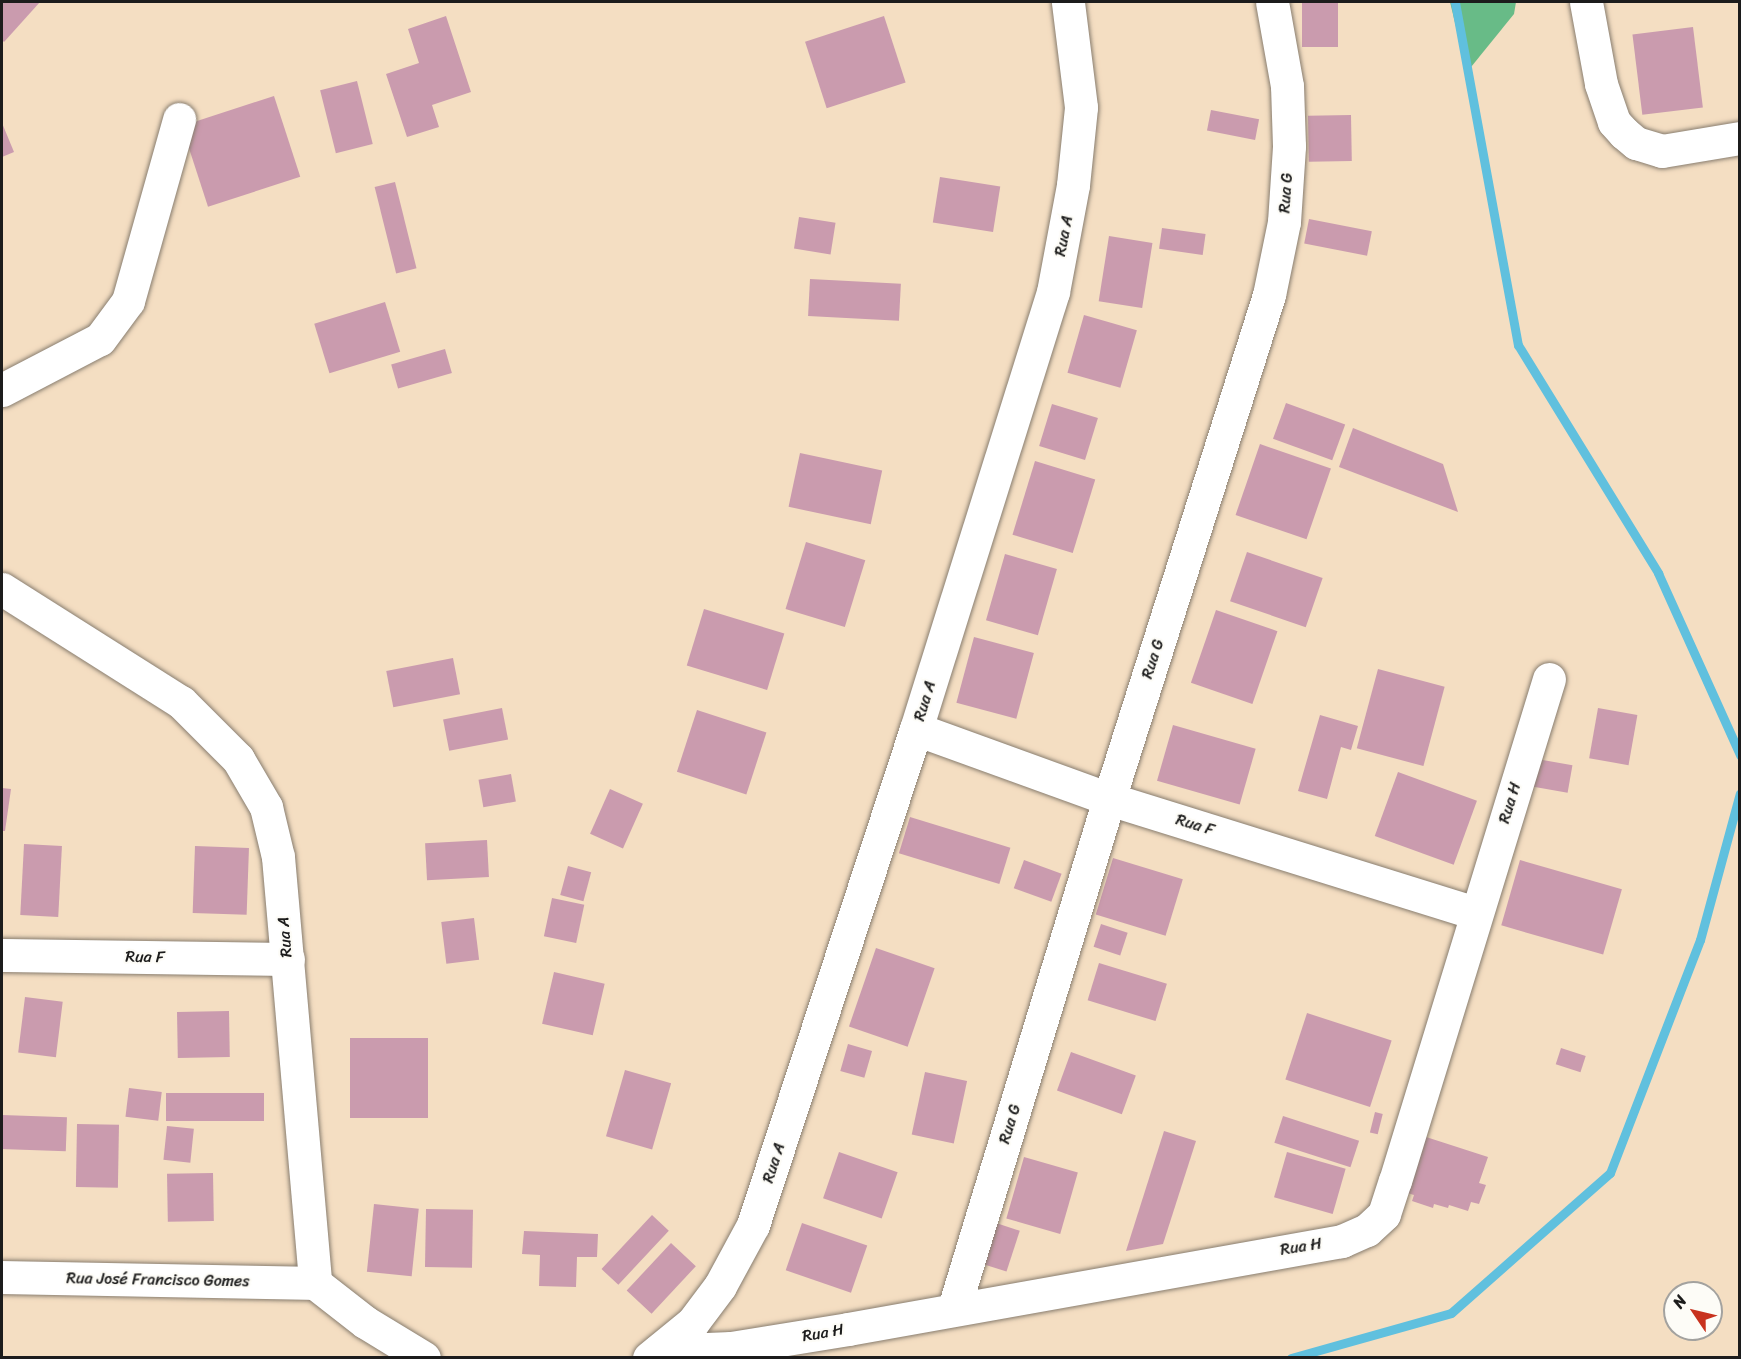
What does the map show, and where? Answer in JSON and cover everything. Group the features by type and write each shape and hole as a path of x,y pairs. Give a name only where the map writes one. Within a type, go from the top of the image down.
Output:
{"street":[{"name":"Rua A","path":"654,1354 693,1322 720,1286 753,1225 916,729 1057,272 1073,185 1081,107 1068,2"},
{"name":"Rua G","path":"954,1308 1109,799 1269,296 1284,222 1289,146 1287,86 1272,2"},
{"path":"1586,2 1601,84 1614,122 1624,133 1636,143 1662,151 1740,138"},
{"path":"2,390 100,339 128,301 179,119"},
{"name":"Rua A","path":"2,589 181,702 238,759 266,807 278,857 315,1283"},
{"name":"Rua H","path":"654,1354 731,1348 1342,1241 1367,1230 1384,1214 1395,1181 1549,679"},
{"name":"Rua F","path":"916,729 1109,799 1476,913"},
{"name":"Rua F","path":"2,955 288,958"},
{"name":"Rua José Francisco Gomes","path":"2,1277 315,1283"},
{"path":"315,1283 365,1322 424,1358"}],"green space":[{"path":"1450,2 1516,2 1514,14 1467,72"}],"building":[{"path":"2,2 40,2 4,42 2,40"},
{"path":"1302,2 1338,2 1338,47 1302,47"},
{"path":"446,16 471,92 432,105 439,127 407,137 386,74 419,63 408,29"},
{"path":"884,16 906,83 827,108 805,42"},
{"path":"1693,27 1703,107 1642,115 1632,34"},
{"path":"357,81 373,144 336,153 320,90"},
{"path":"274,96 300,177 208,207 182,126"},
{"path":"1211,110 1259,119 1255,140 1207,131"},
{"path":"1351,115 1352,161 1309,162 1308,116"},
{"path":"2,123 14,152 2,157"},
{"path":"940,177 1000,187 993,232 933,222"},
{"path":"395,182 417,268 396,273 375,187"},
{"path":"799,217 836,223 831,254 794,249"},
{"path":"1309,219 1372,231 1367,256 1304,244"},
{"path":"1162,228 1206,234 1203,255 1159,249"},
{"path":"1109,236 1152,243 1142,308 1099,301"},
{"path":"810,279 901,284 899,321 808,316"},
{"path":"385,302 400,352 329,373 314,324"},
{"path":"1084,315 1137,330 1120,388 1067,373"},
{"path":"445,349 452,373 398,388 391,364"},
{"path":"1286,403 1345,425 1332,460 1273,439"},
{"path":"1052,404 1098,418 1085,460 1039,446"},
{"path":"1353,428 1443,464 1458,512 1339,467"},
{"path":"1260,444 1331,468 1306,539 1236,515"},
{"path":"800,453 882,470 871,524 789,507"},
{"path":"1035,461 1095,479 1073,553 1012,535"},
{"path":"806,542 865,560 845,627 786,609"},
{"path":"1247,552 1323,578 1306,627 1230,601"},
{"path":"1005,554 1057,569 1038,635 986,620"},
{"path":"704,609 784,634 767,690 687,665"},
{"path":"1216,610 1277,631 1252,704 1191,683"},
{"path":"974,637 1034,653 1016,719 956,703"},
{"path":"453,658 460,694 393,707 386,671"},
{"path":"1378,669 1445,687 1423,766 1357,748"},
{"path":"502,708 508,739 449,751 443,719"},
{"path":"1598,708 1637,715 1629,765 1589,758"},
{"path":"697,710 766,733 746,794 677,772"},
{"path":"1320,715 1358,726 1351,750 1341,747 1327,799 1298,791"},
{"path":"1173,725 1256,749 1240,804 1157,781"},
{"path":"1537,759 1572,765 1568,793 1532,787"},
{"path":"1398,772 1477,801 1454,865 1375,836"},
{"path":"511,774 516,802 483,807 479,780"},
{"path":"2,788 11,789 5,831 2,831"},
{"path":"610,789 643,804 623,848 590,834"},
{"path":"910,817 1010,848 999,884 899,853"},
{"path":"487,840 489,877 427,880 425,843"},
{"path":"24,844 62,846 58,917 20,915"},
{"path":"195,846 249,848 247,915 193,913"},
{"path":"1113,858 1183,879 1166,936 1096,914"},
{"path":"1024,860 1062,874 1051,902 1014,888"},
{"path":"1520,860 1622,889 1603,955 1501,925"},
{"path":"568,866 591,872 583,901 560,895"},
{"path":"552,898 584,905 576,943 544,936"},
{"path":"474,918 479,960 446,964 441,922"},
{"path":"1101,924 1128,933 1120,955 1094,947"},
{"path":"876,948 935,968 908,1047 849,1026"},
{"path":"1099,963 1167,984 1155,1021 1088,1000"},
{"path":"554,972 605,984 593,1035 542,1024"},
{"path":"25,997 63,1002 56,1057 18,1053"},
{"path":"229,1011 230,1057 178,1058 177,1012"},
{"path":"1307,1013 1392,1041 1370,1107 1285,1080"},
{"path":"350,1038 428,1038 428,1118 350,1118"},
{"path":"848,1044 872,1051 864,1078 840,1071"},
{"path":"1561,1048 1586,1056 1580,1072 1556,1064"},
{"path":"1071,1052 1136,1076 1122,1114 1057,1091"},
{"path":"625,1070 671,1083 652,1150 606,1136"},
{"path":"925,1072 967,1081 954,1144 912,1135"},
{"path":"129,1088 162,1092 158,1121 125,1117"},
{"path":"166,1093 264,1093 264,1121 166,1121"},
{"path":"1375,1112 1383,1114 1378,1134 1370,1132"},
{"path":"2,1115 67,1117 66,1151 2,1149"},
{"path":"1283,1116 1359,1141 1350,1167 1274,1143"},
{"path":"77,1124 119,1125 118,1188 76,1187"},
{"path":"167,1126 194,1129 190,1163 163,1160"},
{"path":"1164,1131 1196,1141 1163,1244 1126,1251"},
{"path":"1423,1136 1488,1157 1479,1183 1486,1185 1479,1204 1471,1202 1468,1211 1449,1205 1448,1208 1434,1204 1433,1208 1412,1201 1414,1195 1404,1192"},
{"path":"839,1152 898,1172 882,1219 823,1198"},
{"path":"1287,1152 1346,1169 1333,1214 1274,1197"},
{"path":"1024,1157 1078,1172 1060,1234 1006,1219"},
{"path":"213,1173 214,1221 168,1222 167,1174"},
{"path":"374,1204 419,1209 412,1276 367,1272"},
{"path":"426,1209 473,1210 472,1268 425,1267"},
{"path":"652,1215 669,1231 618,1285 602,1269"},
{"path":"802,1223 867,1245 851,1293 786,1270"},
{"path":"996,1223 1020,1231 1006,1272 983,1264"},
{"path":"524,1231 598,1234 597,1257 577,1257 576,1287 539,1286 540,1255 522,1254"},
{"path":"671,1243 696,1266 652,1314 627,1291"}],"waterway":[{"path":"1455,2 1518,345 1658,573 1740,755"},
{"path":"1291,1358 1451,1313 1610,1173 1700,940 1740,793"}]}
